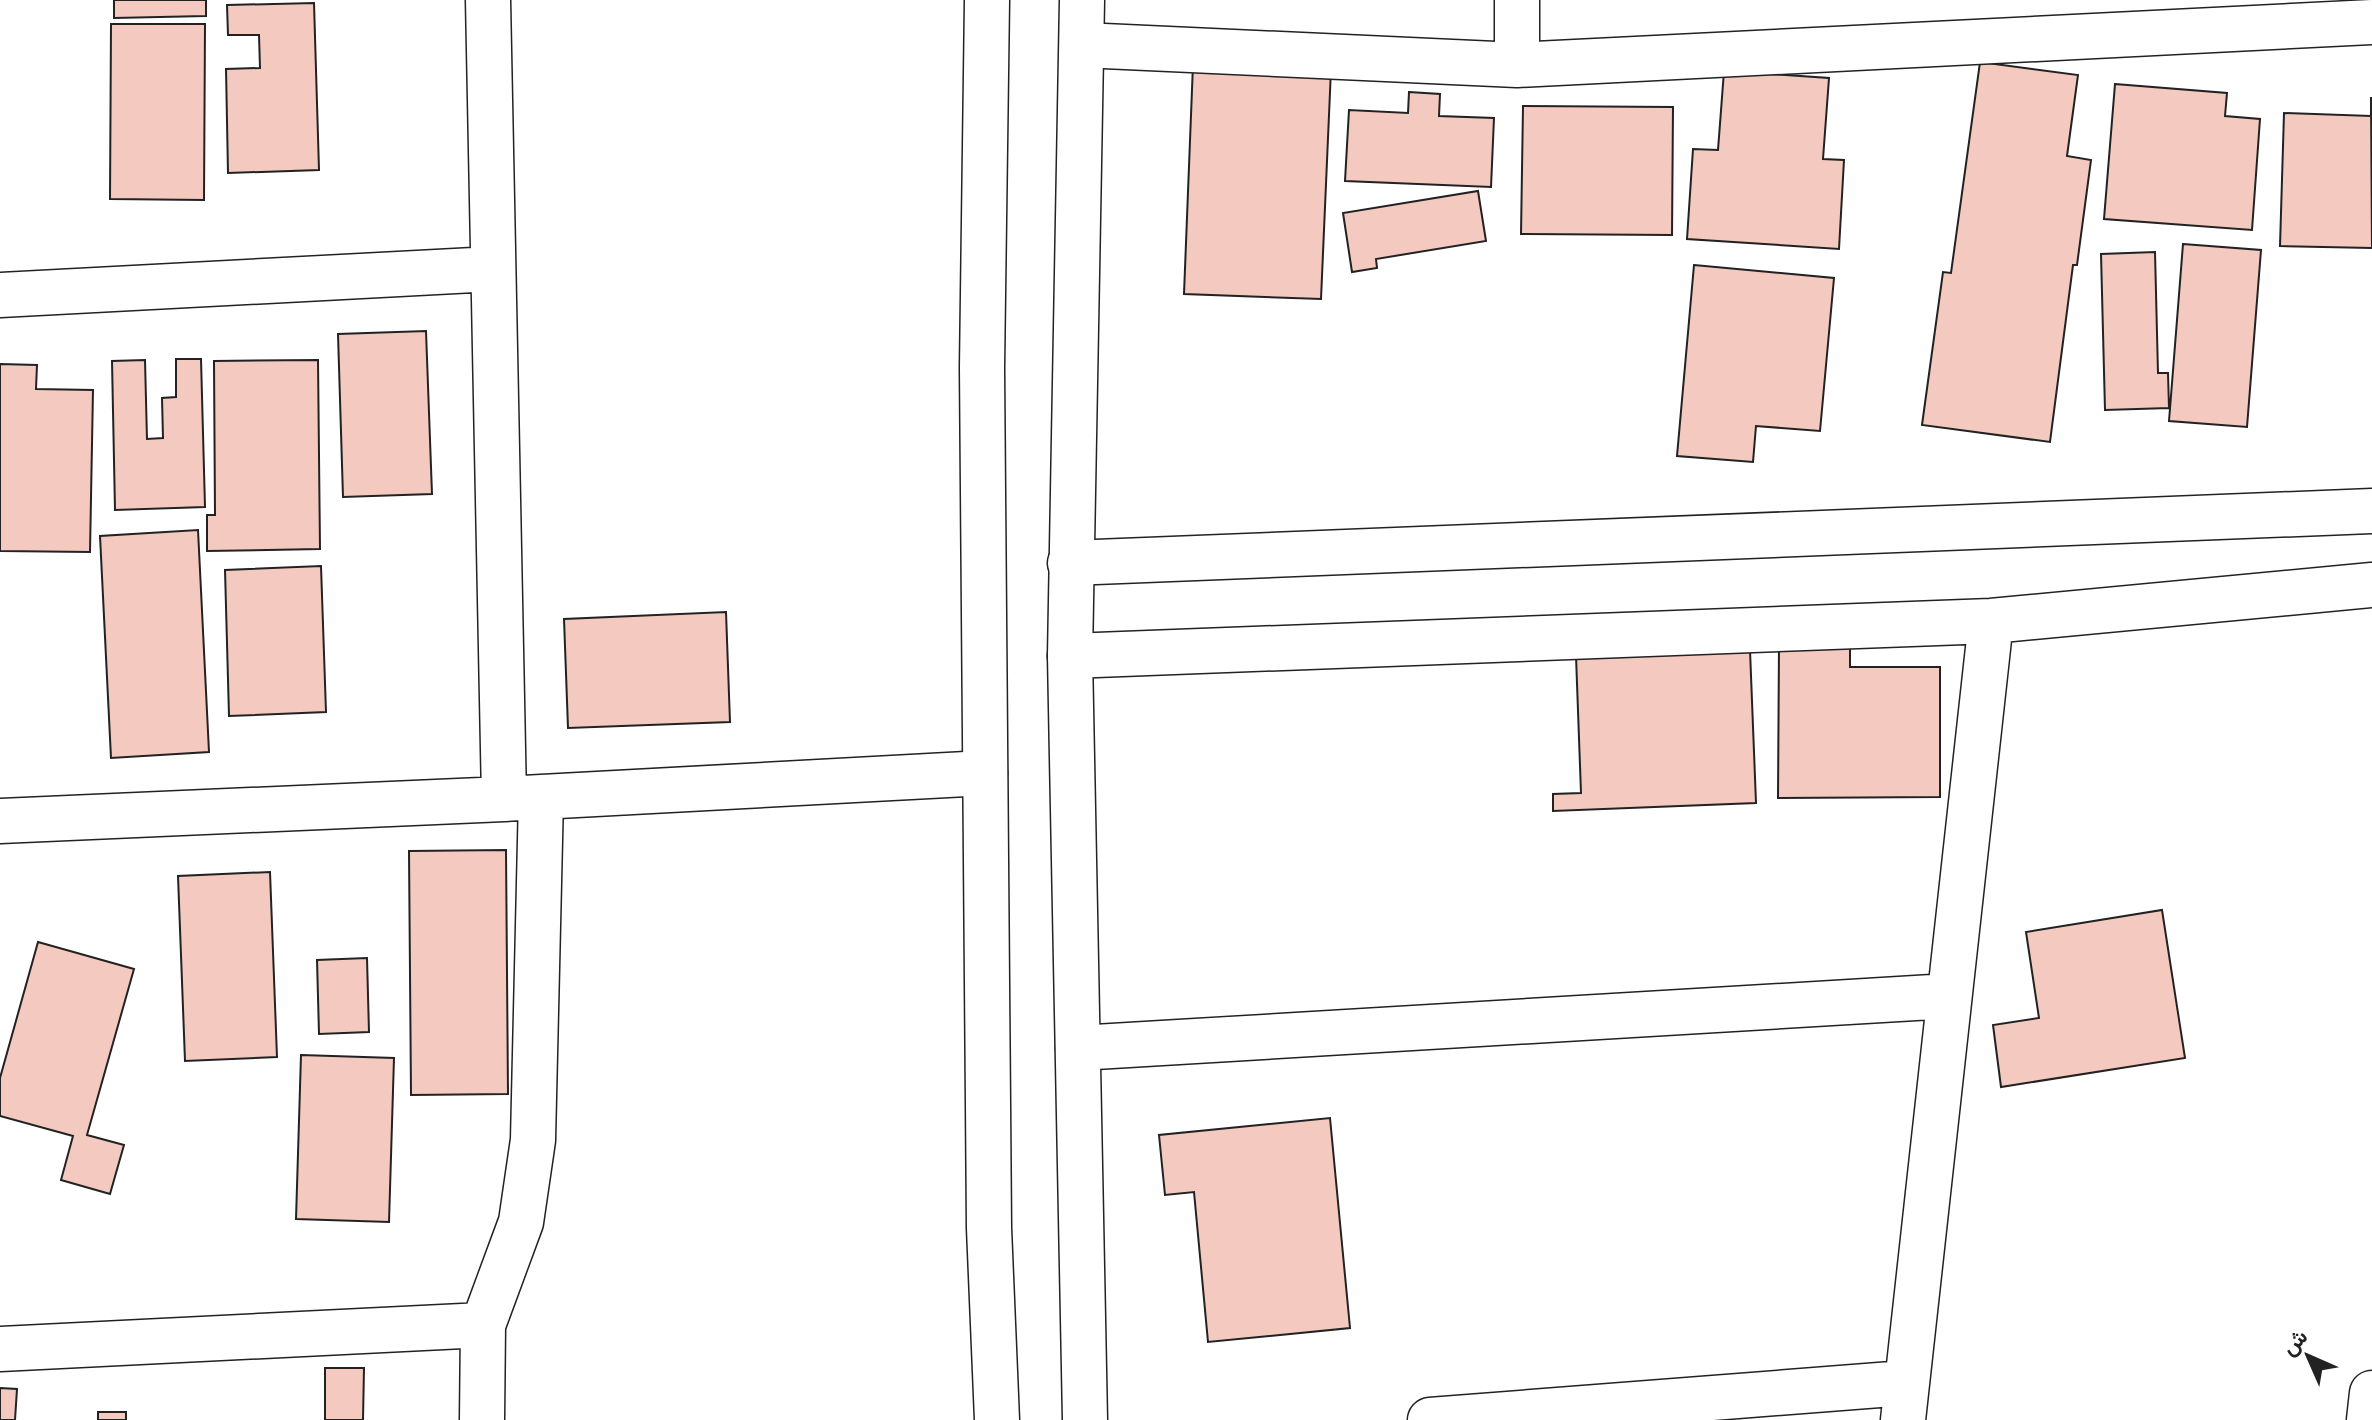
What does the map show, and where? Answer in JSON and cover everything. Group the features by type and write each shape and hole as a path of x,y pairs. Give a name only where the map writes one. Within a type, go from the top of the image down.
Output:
{"street":[{"path":"482,1420 483,1325 521,1222 533,1140 522,798 493,269 488,0"},
{"path":"987,0 982,368 989,1228 997,1420"},
{"path":"1082,0 1070,656 1085,1420"},
{"path":"1517,0 1517,65"},
{"path":"1082,45 1517,65 2372,22"},
{"path":"0,295 493,269"},
{"path":"1070,563 2372,511"},
{"path":"1070,656 1991,621 2372,585"},
{"path":"1430,1420 1904,1402 1991,621"},
{"path":"0,821 522,798 985,773"},
{"path":"1078,1048 1949,996"},
{"path":"0,1349 483,1325"},
{"path":"2369,1420 2372,1393"}],"building":[{"path":"114,0 206,0 206,16 114,18"},
{"path":"314,3 319,170 228,173 226,69 260,68 259,35 228,35 227,5"},
{"path":"111,24 205,24 204,200 110,199"},
{"path":"1980,62 2078,75 2067,156 2091,160 2077,265 2073,265 2050,442 1922,425 1943,272 1951,273"},
{"path":"1193,64 1331,69 1321,299 1184,294"},
{"path":"1724,71 1829,78 1823,159 1844,160 1839,249 1687,239 1693,149 1718,150"},
{"path":"2115,84 2227,93 2225,116 2260,119 2252,230 2104,219"},
{"path":"1409,92 1440,94 1439,116 1494,118 1491,187 1345,181 1349,110 1408,113"},
{"path":"2371,97 2372,248 2280,246 2284,113 2371,116"},
{"path":"1523,106 1673,107 1672,235 1521,234"},
{"path":"1478,191 1486,241 1376,259 1377,268 1352,272 1343,213"},
{"path":"2183,244 2261,250 2247,427 2169,421"},
{"path":"2155,252 2158,373 2168,373 2169,408 2105,410 2101,254"},
{"path":"1694,265 1834,278 1820,431 1756,426 1753,462 1677,456"},
{"path":"426,331 432,494 343,497 338,334"},
{"path":"176,359 201,359 205,507 115,510 112,361 145,360 147,439 163,438 162,398 176,397"},
{"path":"318,360 320,549 207,551 207,515 215,515 214,361"},
{"path":"0,364 37,365 36,389 93,390 90,552 0,551"},
{"path":"198,530 209,752 111,758 100,536"},
{"path":"321,566 326,712 229,716 225,570"},
{"path":"726,612 730,722 568,728 564,619"},
{"path":"1779,645 1850,645 1850,667 1940,667 1940,797 1778,798"},
{"path":"1750,650 1756,803 1553,811 1553,794 1581,793 1576,656"},
{"path":"506,850 508,1094 411,1095 409,851"},
{"path":"270,872 277,1057 185,1061 178,876"},
{"path":"2162,910 2185,1058 2001,1087 1993,1025 2039,1018 2026,932"},
{"path":"38,942 134,969 87,1135 124,1145 110,1194 61,1180 73,1136 0,1116 0,1078"},
{"path":"367,958 369,1032 319,1034 317,960"},
{"path":"301,1055 394,1058 389,1222 296,1219"},
{"path":"1330,1118 1350,1328 1208,1342 1194,1192 1165,1195 1159,1135"},
{"path":"325,1368 364,1368 363,1420 325,1420"},
{"path":"0,1388 17,1389 15,1420 0,1420"},
{"path":"98,1412 126,1412 126,1420 98,1420"}]}
